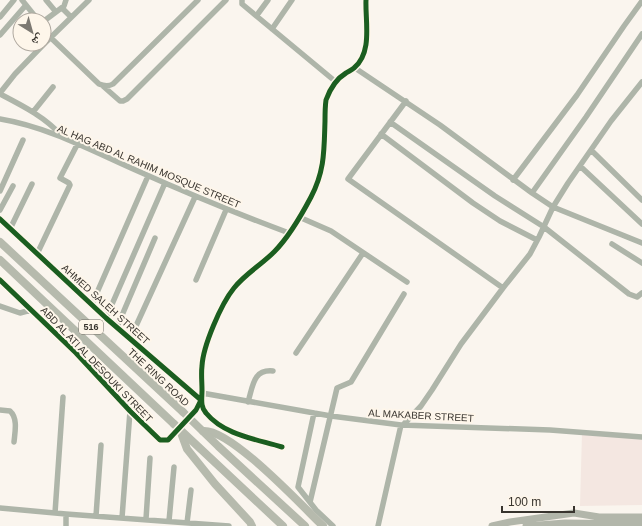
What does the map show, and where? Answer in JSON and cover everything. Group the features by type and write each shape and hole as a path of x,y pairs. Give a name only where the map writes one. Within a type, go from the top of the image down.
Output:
{"highway":[{"name":"THE RING ROAD","path":"0,242 305,526"},
{"name":"516","path":"0,260 283,526"},
{"path":"177,427 187,450 251,524"},
{"path":"203,431 211,431 246,454 267,471 323,526"}],"main road":[{"path":"492,526 574,513 599,517 642,517"},
{"path":"565,514 569,518 565,523"},
{"path":"526,526 565,523 642,524"}],"street":[{"path":"0,17 14,0"},
{"path":"22,0 32,12"},
{"path":"46,0 56,12"},
{"path":"52,15 62,8 66,0"},
{"path":"52,35 89,0"},
{"path":"103,86 110,86 113,84 198,0"},
{"path":"52,39 99,84 120,101 124,101 226,0"},
{"path":"242,0 242,4 336,82"},
{"path":"257,15 268,0"},
{"path":"272,28 292,0"},
{"path":"201,400 202,365 204,354 222,307 240,280 273,253 289,233 311,196 321,173 324,156 325,106 329,91 345,73 355,68 366,50 366,0"},
{"path":"513,180 578,95 642,1"},
{"path":"0,35 26,5"},
{"path":"62,8 71,17"},
{"path":"532,193 642,34"},
{"path":"36,52 15,74 0,93 33,112 54,127 62,137"},
{"path":"355,68 406,101 513,180 553,207 642,243"},
{"path":"378,526 402,424 421,406 461,344 530,254 553,207 611,121 642,82"},
{"path":"33,112 53,87"},
{"path":"406,101 348,178 350,181 503,288"},
{"name":"AL HAG ABD AL RAHIM MOSQUE STREET","path":"0,119 13,121 78,143 226,210 289,233"},
{"path":"390,122 494,196 544,227 629,294 637,298 642,293"},
{"path":"381,134 473,203 500,221 537,240"},
{"path":"0,191 23,140"},
{"path":"37,254 70,185 70,183 60,178 78,143"},
{"path":"591,150 642,200"},
{"path":"580,166 642,224"},
{"path":"92,304 148,176"},
{"path":"106,318 165,183"},
{"path":"10,229 32,184"},
{"path":"0,210 13,186"},
{"path":"130,339 195,196"},
{"path":"196,280 226,210"},
{"path":"299,217 332,231 407,282"},
{"name":"AHMED SALEH STREET","path":"0,219 117,328 201,400 205,412 228,430 282,447"},
{"path":"117,328 155,238"},
{"path":"612,244 642,263"},
{"path":"296,353 363,253"},
{"name":"ABD AL ATI AL DESOUKI STREET","path":"0,280 76,353 130,411 160,440 168,440 196,410 201,400"},
{"path":"310,502 337,388 351,382 404,294"},
{"path":"0,306 16,313 31,310"},
{"path":"248,402 254,380 258,375 267,370 273,370"},
{"name":"AL MAKABER STREET","path":"202,393 331,416 402,424 550,430 642,437"},
{"path":"55,513 63,397"},
{"path":"0,410 10,411 13,414 15,429 14,442"},
{"path":"122,518 130,411"},
{"path":"314,413 298,483 300,489 316,510 333,526"},
{"path":"96,516 101,445"},
{"path":"146,519 150,458"},
{"path":"168,521 174,467"},
{"path":"186,523 191,490"},
{"path":"0,508 229,526"},
{"path":"66,514 66,526"}],"shaded area":[{"path":"582,433 642,438 642,505 580,506"}],"cycle path":[{"path":"282,447 251,439 231,431 213,420 206,413 202,402 203,358 209,337 229,295 238,283 269,257 285,240 299,219 316,187 323,160 326,100 336,81 342,75 354,68 364,54 367,36 366,0"},
{"path":"0,219 106,318 201,400 196,410 168,440 160,440 130,411 76,353 0,280"}]}
